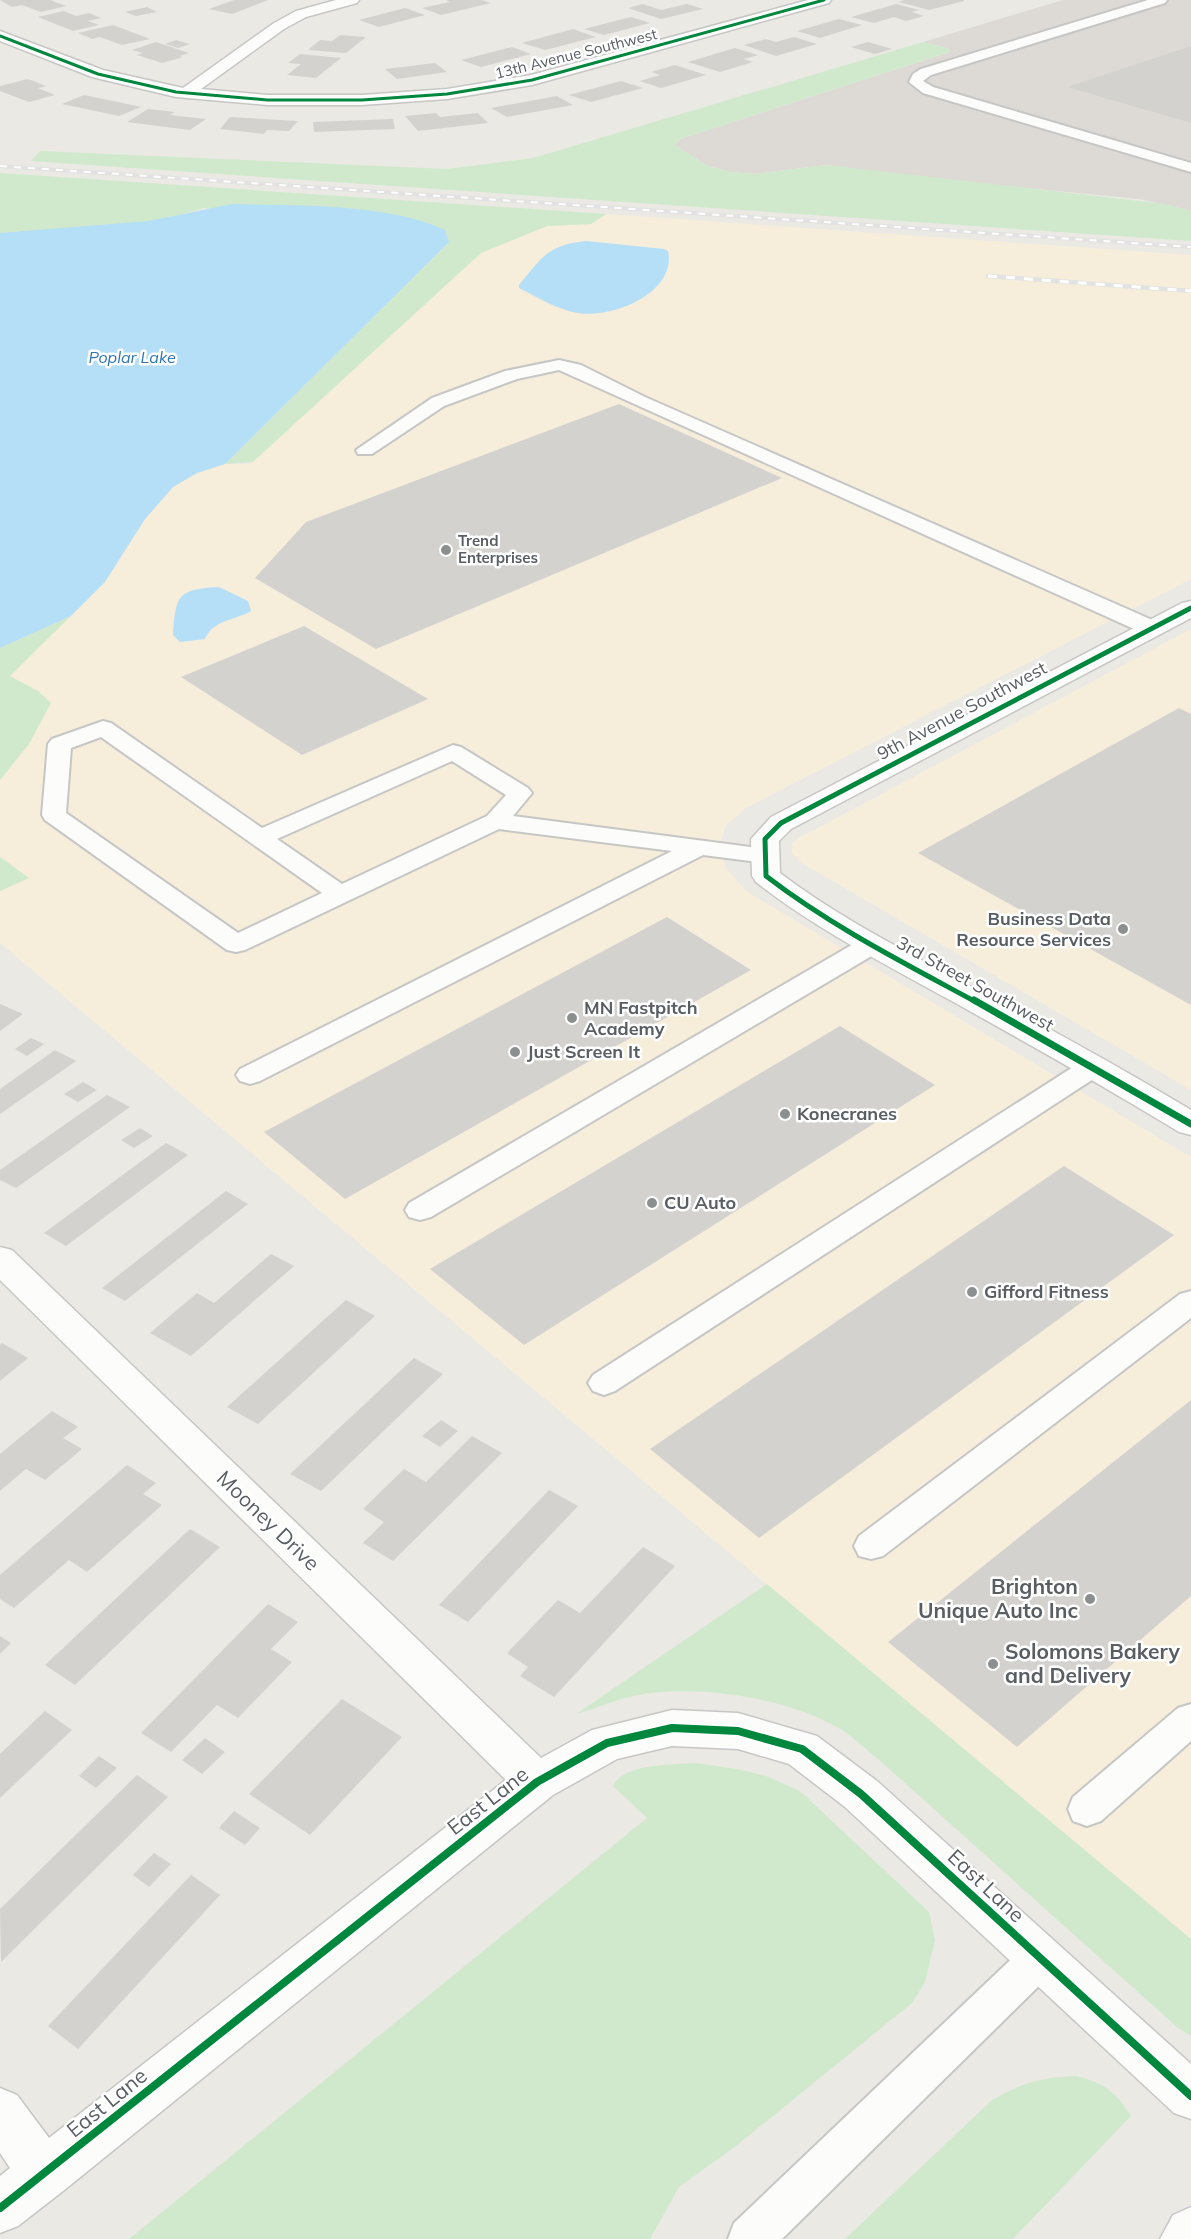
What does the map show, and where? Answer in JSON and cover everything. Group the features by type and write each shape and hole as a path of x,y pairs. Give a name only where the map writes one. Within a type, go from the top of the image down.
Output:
{"street":[{"path":"186,93 279,26 302,14 349,0"},
{"name":"13th Avenue Southwest","path":"0,36 98,74 186,93 267,100 362,100 426,96 495,87 556,74 824,0"},
{"name":"9th Avenue Southwest","path":"766,856 765,839 781,823 1151,628 1188,611"},
{"name":"3rd Street Southwest","path":"766,856 766,876 794,900 871,945 1094,1066 1191,1124"},
{"name":"Mooney Drive","path":"0,1259 537,1782"},
{"name":"East Lane","path":"0,2208 537,1782 607,1743 672,1728 738,1731 802,1749 861,1794 1191,2096"},
{"path":"0,2112 45,2174"},
{"path":"1185,2239 1191,2233"}],"lane":[{"path":"1161,0 926,72 918,77 916,82 928,90 1191,168"},
{"path":"365,450 438,402 511,375 559,365 575,369 639,401 1151,628"},
{"path":"259,838 453,752 520,793 496,821 236,944 54,815 60,744 102,728 259,838 340,894"},
{"path":"496,821 766,856"},
{"path":"250,1075 700,847"},
{"path":"420,1210 871,945"},
{"path":"604,1383 1094,1066"},
{"path":"872,1546 1191,1302"},
{"path":"1087,1809 1191,1719"},
{"path":"750,2239 1039,1959"}],"shaded area":[{"path":"1063,0 1191,0 1191,211 1139,199 964,182 826,165 755,174 730,172 708,166 674,145 680,139 950,52 950,49 923,42"},
{"path":"606,214 1191,255 1191,579 746,808 725,826 720,848 726,868 746,891 1191,1157 1191,1939 0,943 0,891 29,878 0,857 0,780 29,744 38,691 9,676 173,487 197,473 225,464 249,464 481,253 547,226 591,224"},
{"path":"1191,629 1191,1090 800,862 792,854 792,844 799,838"}],"green space":[{"path":"923,42 950,49 950,52 680,139 674,145 708,166 730,172 755,174 826,165 1166,204 1191,211 1191,241 31,161 40,151 446,169 533,158"},
{"path":"0,173 606,214 591,224 547,226 481,253 253,462 225,464 449,242 203,208 129,224 0,233"},
{"path":"71,616 10,676 38,691 51,703 29,744 0,780 0,648"},
{"path":"0,857 29,878 0,891"},
{"path":"767,1584 1191,1939 1191,2036 1178,2028 878,1759 835,1726 788,1707 762,1700 706,1692 678,1691 629,1697 576,1714"},
{"path":"695,1763 766,1776 800,1791 929,1912 935,1941 925,1982 912,2003 736,2146 679,2187 650,2239 129,2239 647,1818 613,1786 619,1778 638,1769"},
{"path":"1076,2076 1095,2082 1109,2090 1120,2100 1131,2116 1013,2239 845,2239 992,2100 1032,2082"}],"water":[{"name":"Poplar Lake","path":"232,204 369,210 422,221 445,230 449,242 225,464 197,473 173,487 145,519 105,582 71,616 0,648 0,233 149,221"},
{"path":"586,241 664,249 668,251 668,266 663,279 639,300 608,312 592,314 563,309 519,288 519,285 540,260 554,249"},
{"path":"219,587 248,601 251,611 219,624 209,632 205,639 180,642 173,635 175,612 181,598 194,590"}],"building":[{"path":"0,0 50,0 66,6 41,12 22,5 12,7"},
{"path":"234,0 268,0 232,14 209,9"},
{"path":"446,0 482,0 491,3 441,15 422,8 450,2"},
{"path":"904,0 964,1 929,10 899,2"},
{"path":"643,4 661,10 687,4 703,9 661,19 628,8"},
{"path":"896,4 919,10 912,12 924,16 906,21 894,17 874,23 851,17"},
{"path":"147,7 157,12 136,16 125,12"},
{"path":"405,8 425,15 379,27 359,20"},
{"path":"64,11 76,16 89,13 101,18 88,21 99,25 73,31 38,17"},
{"path":"631,17 650,23 604,35 584,29"},
{"path":"839,19 862,25 820,38 797,31"},
{"path":"113,25 150,39 122,45 100,37 92,39 78,33"},
{"path":"573,29 596,37 545,50 522,43"},
{"path":"340,35 366,37 346,53 308,50 320,40 332,41"},
{"path":"794,37 817,44 776,56 744,45 766,39 776,42"},
{"path":"176,40 190,44 178,48 165,44"},
{"path":"156,42 189,53 162,63 137,55 143,53 132,50"},
{"path":"868,42 892,49 875,54 851,47"},
{"path":"1191,46 1191,123 1067,87"},
{"path":"512,47 531,54 481,67 461,60"},
{"path":"735,48 758,55 744,59 753,62 720,72 688,62"},
{"path":"300,54 341,58 316,78 287,75 301,64 288,63"},
{"path":"435,63 447,72 397,79 385,69"},
{"path":"675,65 706,75 661,88 640,81 660,75 651,72"},
{"path":"28,79 46,86 38,88 55,95 29,102 0,91 0,86"},
{"path":"621,81 643,88 591,102 569,95"},
{"path":"84,95 141,107 119,116 62,104"},
{"path":"557,96 573,105 507,117 491,108"},
{"path":"148,109 175,112 170,115 206,119 190,130 127,122"},
{"path":"436,113 440,117 478,113 488,123 418,131 405,116"},
{"path":"230,117 298,121 289,131 267,130 264,134 220,129"},
{"path":"393,119 395,129 314,132 313,122"},
{"name":"Trend Enterprises","path":"619,404 782,478 376,649 255,578 306,522"},
{"path":"304,626 428,699 302,755 181,677"},
{"name":"Business Data Resource Services","path":"1179,708 1191,714 1191,1005 918,853"},
{"path":"667,917 751,970 345,1199 264,1132"},
{"path":"0,1004 23,1014 0,1031"},
{"path":"840,1026 935,1085 524,1345 430,1269"},
{"path":"31,1038 44,1044 27,1056 15,1049"},
{"path":"55,1050 76,1061 0,1114 0,1089"},
{"path":"83,1082 97,1090 78,1102 64,1094"},
{"path":"107,1095 130,1107 16,1188 0,1180 0,1170"},
{"path":"140,1128 153,1136 134,1148 121,1140"},
{"path":"166,1143 188,1155 66,1246 44,1233"},
{"path":"1064,1166 1174,1235 759,1538 650,1449"},
{"path":"226,1191 248,1204 125,1301 102,1288"},
{"path":"271,1254 294,1266 191,1356 150,1333 197,1293 214,1303"},
{"path":"346,1300 375,1316 258,1424 227,1407"},
{"path":"2,1343 28,1358 0,1381 0,1345"},
{"path":"414,1358 443,1374 321,1491 290,1474"},
{"path":"1191,1400 1191,1596 1017,1747 888,1642"},
{"path":"52,1411 78,1427 63,1438 82,1449 45,1480 26,1469 0,1491 0,1454"},
{"path":"441,1420 458,1431 440,1447 422,1436"},
{"path":"472,1436 502,1453 393,1561 363,1543 384,1522 363,1509 404,1469 426,1482"},
{"path":"127,1465 156,1483 143,1494 162,1505 87,1572 69,1560 14,1608 0,1599 0,1575"},
{"path":"549,1490 578,1506 468,1622 439,1605"},
{"path":"190,1529 220,1547 75,1685 45,1665"},
{"path":"643,1547 675,1566 554,1697 520,1676 528,1667 507,1653 558,1600 580,1613"},
{"path":"268,1604 298,1622 271,1649 292,1662 238,1718 217,1705 171,1752 141,1733"},
{"path":"0,1636 11,1643 0,1654"},
{"path":"342,1699 402,1737 310,1835 249,1794"},
{"path":"45,1711 72,1730 0,1798 0,1754"},
{"path":"205,1738 225,1752 202,1774 182,1760"},
{"path":"99,1756 117,1768 96,1788 79,1776"},
{"path":"137,1775 168,1797 1,1962 0,1909"},
{"path":"234,1811 260,1828 245,1845 219,1828"},
{"path":"154,1853 171,1864 149,1887 133,1875"},
{"path":"191,1875 220,1895 78,2049 48,2026"}],"railway":[{"path":"0,166 1191,247"},
{"path":"988,276 1191,291"}],"cycle path":[{"path":"0,36 98,74 176,92 267,100 362,100 447,94 532,80 824,0"},
{"path":"1191,608 781,823 765,839 766,876 809,908 854,936 1040,1037 1191,1124"},
{"path":"0,2208 537,1782 607,1743 672,1728 738,1731 802,1749 861,1794 1191,2096"}],"place":[{"name":"Trend Enterprises","path":"446,550"},
{"name":"Business Data Resource Services","path":"1123,929"},
{"name":"MN Fastpitch Academy","path":"572,1018"},
{"name":"Just Screen It","path":"515,1052"},
{"name":"Konecranes","path":"785,1114"},
{"name":"CU Auto","path":"652,1203"},
{"name":"Gifford Fitness","path":"972,1292"},
{"name":"Brighton Unique Auto Inc","path":"1090,1599"},
{"name":"Solomons Bakery and Delivery","path":"993,1664"}]}
